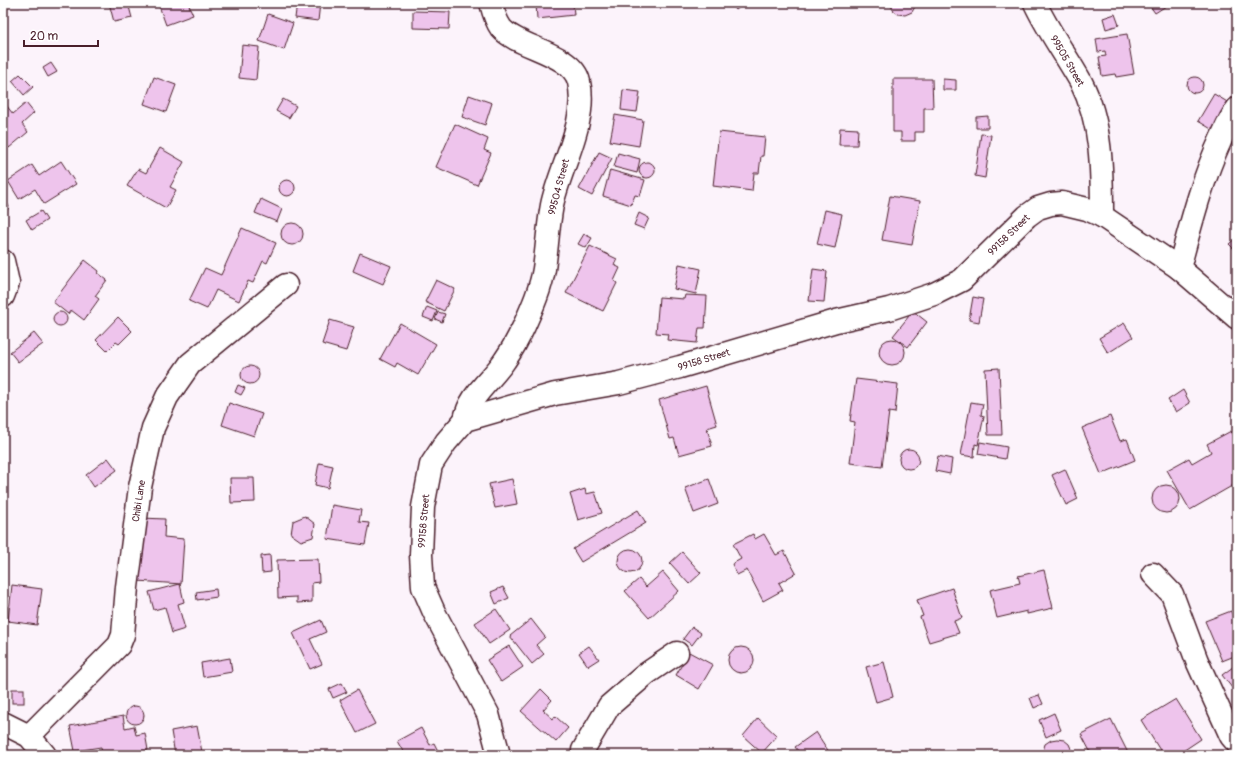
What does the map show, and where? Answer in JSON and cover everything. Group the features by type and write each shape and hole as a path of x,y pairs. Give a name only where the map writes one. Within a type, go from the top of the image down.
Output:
{"street":[{"name":"99504 Street","path":"465,420 468,406 505,360 524,326 535,299 544,270 552,205 579,118 581,97 579,81 575,73 548,53 514,38 502,28 491,3"},
{"name":"99505 Street","path":"1035,3 1046,25 1081,82 1094,117 1099,141 1101,165 1102,216"},
{"path":"1179,268 1198,198 1214,154 1232,116 1237,109"},
{"name":"99158 Street","path":"500,755 488,714 434,612 423,587 421,555 423,507 431,465 446,442 465,420 555,394 619,383 673,369 836,321 889,309 934,294 962,280 1027,216 1038,208 1062,203 1076,205 1102,216 1179,268 1237,318"},
{"path":"3,261 8,283 3,296"},
{"name":"Chibi Lane","path":"30,736 119,645 123,635 127,587 140,487 153,428 167,397 190,364 286,285"},
{"path":"1153,574 1172,594 1197,661 1231,736 1237,743"},
{"path":"583,755 583,750 608,706 646,674 677,653"},
{"path":"3,724 30,736 46,755"}],"building":[{"path":"109,3 128,3 132,18 114,22"},
{"path":"158,3 188,3 193,15 166,25"},
{"path":"297,3 320,3 318,21 295,18"},
{"path":"536,3 573,3 574,15 537,19"},
{"path":"730,3 745,3 736,10"},
{"path":"890,3 917,3 912,12 905,15 898,14 893,10"},
{"path":"1148,3 1165,3 1166,6 1155,13"},
{"path":"413,11 450,12 449,29 413,28"},
{"path":"268,14 293,23 284,50 259,41"},
{"path":"1115,14 1119,25 1106,29 1103,18"},
{"path":"1127,34 1134,74 1116,77 1115,74 1102,76 1099,57 1106,56 1105,51 1098,52 1096,39"},
{"path":"242,45 259,47 256,80 239,78"},
{"path":"51,63 57,72 48,77 43,68"},
{"path":"20,74 33,87 24,95 12,81"},
{"path":"154,77 176,85 166,112 144,104"},
{"path":"1195,77 1201,79 1203,85 1201,91 1195,93 1189,91 1187,85 1189,79"},
{"path":"893,79 932,79 933,108 924,108 924,132 915,132 915,141 901,141 901,132 893,132"},
{"path":"943,79 956,80 956,90 943,90"},
{"path":"623,90 640,92 637,112 621,110"},
{"path":"1214,94 1229,103 1213,130 1198,121"},
{"path":"469,95 492,103 485,125 462,117"},
{"path":"283,99 296,106 289,118 276,111"},
{"path":"3,101 13,114 26,103 34,113 22,124 28,132 9,148 3,140"},
{"path":"615,115 643,120 639,146 610,141"},
{"path":"988,116 988,128 976,128 976,117"},
{"path":"455,124 488,139 484,150 491,153 477,185 436,167"},
{"path":"840,128 858,129 857,145 839,145"},
{"path":"719,132 765,137 759,173 754,173 752,191 713,186"},
{"path":"981,134 991,135 985,178 975,176"},
{"path":"160,148 184,162 170,187 176,190 166,208 127,186 138,169 146,173"},
{"path":"599,152 612,158 592,196 579,189"},
{"path":"618,153 640,159 637,173 614,167"},
{"path":"61,161 76,184 44,204 35,189 19,199 8,181 32,165 39,176"},
{"path":"647,162 654,167 655,170 650,177 647,178 640,173 639,170 644,163"},
{"path":"610,170 645,180 640,196 635,195 631,205 603,196"},
{"path":"284,180 290,180 295,185 293,194 290,196 284,196 279,191 279,185"},
{"path":"890,196 920,201 912,245 882,240"},
{"path":"3,197 9,207 3,216"},
{"path":"261,199 282,209 277,222 255,213"},
{"path":"825,210 842,214 835,248 817,244"},
{"path":"41,211 47,220 32,230 26,220"},
{"path":"639,213 649,218 644,229 634,225"},
{"path":"288,223 296,223 303,230 303,238 296,245 288,245 281,238 281,230"},
{"path":"242,228 276,243 267,263 263,261 253,283 248,281 239,301 216,290 207,309 189,301 205,268 221,275"},
{"path":"584,234 592,238 586,248 578,244"},
{"path":"1237,237 1237,252 1229,244"},
{"path":"590,246 617,259 614,265 620,268 614,281 617,283 603,311 566,293"},
{"path":"360,253 391,266 383,284 353,271"},
{"path":"85,260 99,271 98,273 107,280 95,296 99,299 84,320 71,310 68,314 53,302"},
{"path":"679,264 701,269 696,294 674,289"},
{"path":"813,269 827,271 824,302 809,301"},
{"path":"436,280 455,289 444,311 425,302"},
{"path":"685,295 707,296 705,328 699,328 697,343 667,340 668,334 656,333 659,297 684,299"},
{"path":"973,297 983,299 979,322 969,320"},
{"path":"427,307 437,311 433,321 423,317"},
{"path":"913,311 927,322 908,347 893,336"},
{"path":"57,312 63,312 67,316 67,322 63,326 57,326 53,322 53,316"},
{"path":"438,312 445,314 442,322 435,319"},
{"path":"118,317 132,331 119,344 116,342 107,351 96,340"},
{"path":"330,320 354,327 346,351 322,344"},
{"path":"400,323 436,344 418,375 397,363 395,367 380,359"},
{"path":"1124,323 1133,337 1108,353 1099,338"},
{"path":"34,333 43,344 18,362 10,352"},
{"path":"892,339 901,343 905,352 901,361 892,365 883,361 879,352 883,343"},
{"path":"250,366 256,369 259,375 256,381 250,384 244,381 241,375 244,369"},
{"path":"999,368 1002,435 988,435 985,369"},
{"path":"856,379 898,384 895,413 889,412 882,467 850,463 855,422 850,421"},
{"path":"238,385 245,388 241,395 235,392"},
{"path":"706,386 717,425 707,428 712,446 679,455 674,438 670,439 659,400"},
{"path":"1183,390 1190,403 1176,412 1168,400"},
{"path":"971,402 983,404 981,415 984,416 978,445 975,444 974,457 961,455"},
{"path":"229,403 262,414 254,436 222,425"},
{"path":"1110,416 1120,441 1127,439 1135,460 1101,474 1082,428"},
{"path":"1231,431 1237,441 1237,483 1190,510 1167,470 1189,458 1192,463 1211,452 1207,444"},
{"path":"980,442 1007,447 1005,459 978,454"},
{"path":"905,449 913,449 919,455 919,463 913,469 905,469 899,463 899,455"},
{"path":"938,456 952,459 950,474 935,471"},
{"path":"108,458 117,470 94,487 86,475"},
{"path":"319,463 333,466 328,488 315,485"},
{"path":"1065,469 1078,499 1066,505 1052,475"},
{"path":"230,478 254,478 255,502 231,503"},
{"path":"512,479 517,504 495,508 489,484"},
{"path":"709,479 718,504 694,513 685,488"},
{"path":"1166,485 1176,489 1180,499 1176,509 1166,513 1156,509 1152,499 1156,489"},
{"path":"585,489 586,494 595,492 602,513 578,520 570,494"},
{"path":"332,505 361,510 359,522 369,523 365,545 327,539"},
{"path":"638,510 646,523 581,562 573,549"},
{"path":"305,516 315,524 313,537 301,541 291,534 293,521"},
{"path":"142,518 165,519 164,537 184,539 181,584 137,581"},
{"path":"753,534 755,539 764,534 776,555 784,551 796,573 779,583 783,590 763,601 747,570 737,575 732,564 741,559 733,544"},
{"path":"630,549 638,553 642,561 638,569 630,573 622,569 618,561 622,553"},
{"path":"682,552 701,573 689,584 670,563"},
{"path":"270,555 271,572 262,573 261,556"},
{"path":"318,559 319,582 312,583 312,602 297,603 297,597 278,598 277,560"},
{"path":"1044,570 1053,608 1027,614 1027,611 997,618 990,590 1020,583 1018,576"},
{"path":"663,572 679,591 649,618 625,591 639,579 646,587"},
{"path":"180,584 184,602 178,604 185,629 172,633 165,607 154,610 149,592"},
{"path":"12,585 42,589 37,625 8,621"},
{"path":"503,587 509,598 496,604 491,592"},
{"path":"952,588 962,618 954,621 959,633 929,642 920,617 923,616 917,600"},
{"path":"216,589 217,597 197,600 196,592"},
{"path":"496,609 510,630 489,644 475,623"},
{"path":"1231,611 1237,627 1237,655 1222,661 1205,621"},
{"path":"531,619 545,637 536,645 544,654 532,664 510,636"},
{"path":"321,620 326,632 310,639 322,664 310,669 293,633"},
{"path":"692,627 701,633 692,645 683,639"},
{"path":"509,646 523,667 501,682 487,660"},
{"path":"589,646 599,659 588,666 579,653"},
{"path":"741,647 750,651 754,660 750,669 741,673 732,669 728,660 732,651"},
{"path":"689,652 713,665 699,689 676,675"},
{"path":"230,658 232,672 203,677 201,663"},
{"path":"884,662 893,697 876,702 866,667"},
{"path":"1237,664 1237,692 1236,693 1222,675"},
{"path":"342,683 347,692 333,698 329,689"},
{"path":"12,689 24,689 24,703 12,703"},
{"path":"541,689 552,700 543,710 553,719 555,716 568,728 556,742 521,711"},
{"path":"357,690 375,724 357,733 340,700"},
{"path":"1039,695 1043,704 1034,708 1030,698"},
{"path":"1176,699 1201,739 1177,755 1163,755 1141,720"},
{"path":"131,706 139,706 144,711 142,722 139,724 131,724 126,719 126,711"},
{"path":"1054,713 1061,730 1046,737 1039,720"},
{"path":"123,716 125,728 134,726 136,735 145,733 148,750 122,755 102,755 101,747 75,751 70,726"},
{"path":"758,718 777,736 762,753 743,736"},
{"path":"1111,719 1129,755 1092,755 1081,734"},
{"path":"197,726 202,752 175,755 171,731"},
{"path":"421,728 430,745 434,743 440,755 405,755 397,741"},
{"path":"816,732 831,755 801,755 795,747"},
{"path":"1051,740 1064,740 1069,744 1072,755 1042,755 1045,744"}]}
